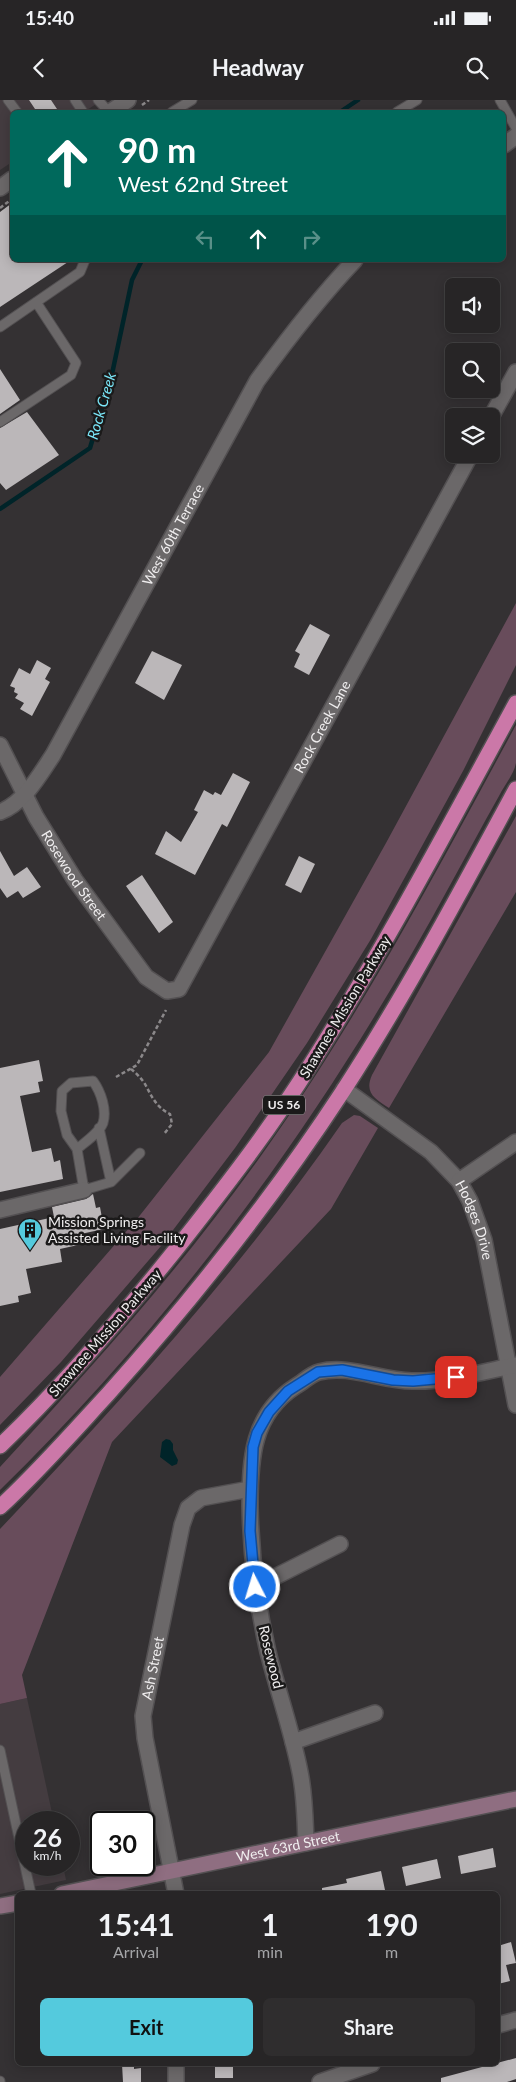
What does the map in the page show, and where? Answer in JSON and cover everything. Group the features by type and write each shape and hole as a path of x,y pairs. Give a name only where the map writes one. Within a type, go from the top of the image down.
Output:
{"highway":[{"name":"Shawnee Mission Parkway","path":"0,1446 33,1414 109,1330 213,1203 264,1133 310,1066 414,893 516,702"},
{"name":"US 56","path":"0,1507 76,1429 192,1297 303,1150 344,1089 440,930 516,789"}],"main road":[{"name":"West 63rd Street","path":"76,1891 516,1799"},
{"path":"0,1906 15,1904"}],"street":[{"path":"112,110 128,100"},
{"name":"West 60th Terrace","path":"0,812 10,808 24,794 52,755 258,381 300,323 328,288 353,262"},
{"path":"496,408 516,372"},
{"name":"Rock Creek Lane","path":"167,991 180,989 466,463"},
{"name":"Rosewood Street","path":"0,745 24,794 51,842 125,950 146,977 167,991"},
{"name":"Hodges Drive","path":"344,1089 431,1152 459,1181 470,1201 484,1240 512,1366 516,1405"},
{"path":"459,1181 516,1142"},
{"path":"0,1210 84,1190"},
{"name":"Rosewood","path":"306,1843 304,1793 293,1742 268,1652 255,1587 250,1531 250,1489 253,1447 257,1433 269,1412 288,1391 318,1372 342,1370 393,1380 413,1381 442,1379 512,1366"},
{"name":"Ash Street","path":"175,1891 143,1716 182,1525 188,1508 201,1498 250,1489"},
{"path":"255,1587 340,1544"},
{"path":"293,1742 375,1714"},
{"path":"500,2024 516,2020"},
{"path":"176,2066 176,2082"},
{"path":"320,2082 366,2066"}],"lane":[{"path":"98,100 107,110"},
{"path":"175,110 192,100"},
{"path":"400,110 417,100"},
{"path":"506,110 516,128"},
{"path":"0,327 80,272 84,262"},
{"path":"0,422 71,375 76,363 36,302"},
{"path":"78,1149 103,1123 100,1091 93,1081 71,1083 62,1091 61,1111 67,1135 78,1149 84,1190 111,1182 140,1153"},
{"path":"100,1128 111,1182"},
{"path":"0,1750 30,1891"}],"path":[{"path":"116,1077 137,1065 166,1010"},
{"path":"131,1069 144,1082 154,1102 163,1111 170,1114 172,1124 164,1134"}],"shaded area":[{"path":"0,100 102,100 87,110 10,110 10,163 0,170"},
{"path":"516,603 516,665 463,771 371,939 307,1043 235,1148 161,1246 61,1362 0,1425 0,1377 137,1219 269,1052 386,843"},
{"path":"516,725 516,763 511,776 402,970 302,1129 190,1280 130,1352 67,1422 0,1490 0,1467 68,1393 198,1240 294,1108 329,1055 394,947"},
{"path":"516,816 516,892 389,1108 372,1095 369,1086 372,1075"},
{"path":"354,1115 360,1116 378,1128 331,1209 112,1442 22,1675 27,1698 0,1704 0,1529 91,1432 222,1282 342,1123"},
{"path":"27,1698 52,1811 15,1811 15,1876 65,1876 66,1880 0,1894 0,1704"}],"water":[{"path":"166,1439 170,1440 173,1444 173,1450 178,1460 177,1464 172,1466 160,1457 162,1442"}],"building":[{"path":"29,100 51,100 58,110 36,110"},
{"path":"10,204 10,262 68,262 0,307 0,212"},
{"path":"0,369 20,400 0,414"},
{"path":"27,412 59,455 6,490 0,483 0,428"},
{"path":"310,624 330,635 309,675 294,667 300,654 295,651"},
{"path":"152,651 182,665 164,700 135,683"},
{"path":"37,660 51,668 45,679 50,682 32,716 20,709 24,703 15,698 18,694 14,692 15,688 10,686 19,668 30,674"},
{"path":"233,773 250,782 227,827 222,824 195,875 155,854 166,831 181,842 198,812 194,810 204,790 213,795 215,792 221,795"},
{"path":"0,851 14,876 27,867 41,887 23,898 18,891 7,898 0,888"},
{"path":"299,856 315,864 301,893 285,885"},
{"path":"142,875 173,922 159,933 126,886"},
{"path":"39,1060 43,1081 38,1082 40,1092 20,1096 32,1152 51,1148 54,1162 60,1160 63,1179 0,1192 0,1068"},
{"name":"Mission Springs Assisted Living Facility","path":"93,1194 96,1208 100,1207 104,1229 76,1235 78,1245 60,1249 62,1262 26,1269 31,1293 18,1296 19,1302 0,1306 0,1229 54,1217 52,1207 86,1199"},
{"path":"493,1848 496,1867 461,1874 458,1856"},
{"path":"437,1859 441,1878 406,1886 402,1867"},
{"path":"381,1871 385,1890 322,1891 322,1888 347,1883 346,1879"},
{"path":"511,1942 516,1963 506,1965 510,1981 500,1984 500,1945"},
{"path":"516,2058 516,2079 507,2082 441,2082 441,2078 486,2066 500,2066 500,2062"},
{"path":"122,2066 134,2066 134,2069 141,2068 141,2082 123,2082"},
{"path":"215,2066 233,2066 233,2078 215,2078"}],"waterway":[{"name":"Rock Creek","path":"343,110 358,100"},
{"name":"Rock Creek","path":"0,509 90,448 112,374 132,280 141,262"}],"place":[{"name":"Mission Springs Assisted Living Facility","path":"30,1251"}],"route":[{"path":"255,1587 250,1531 253,1447 257,1433 269,1412 288,1391 318,1372 342,1370 376,1378 413,1381 456,1377"}]}
